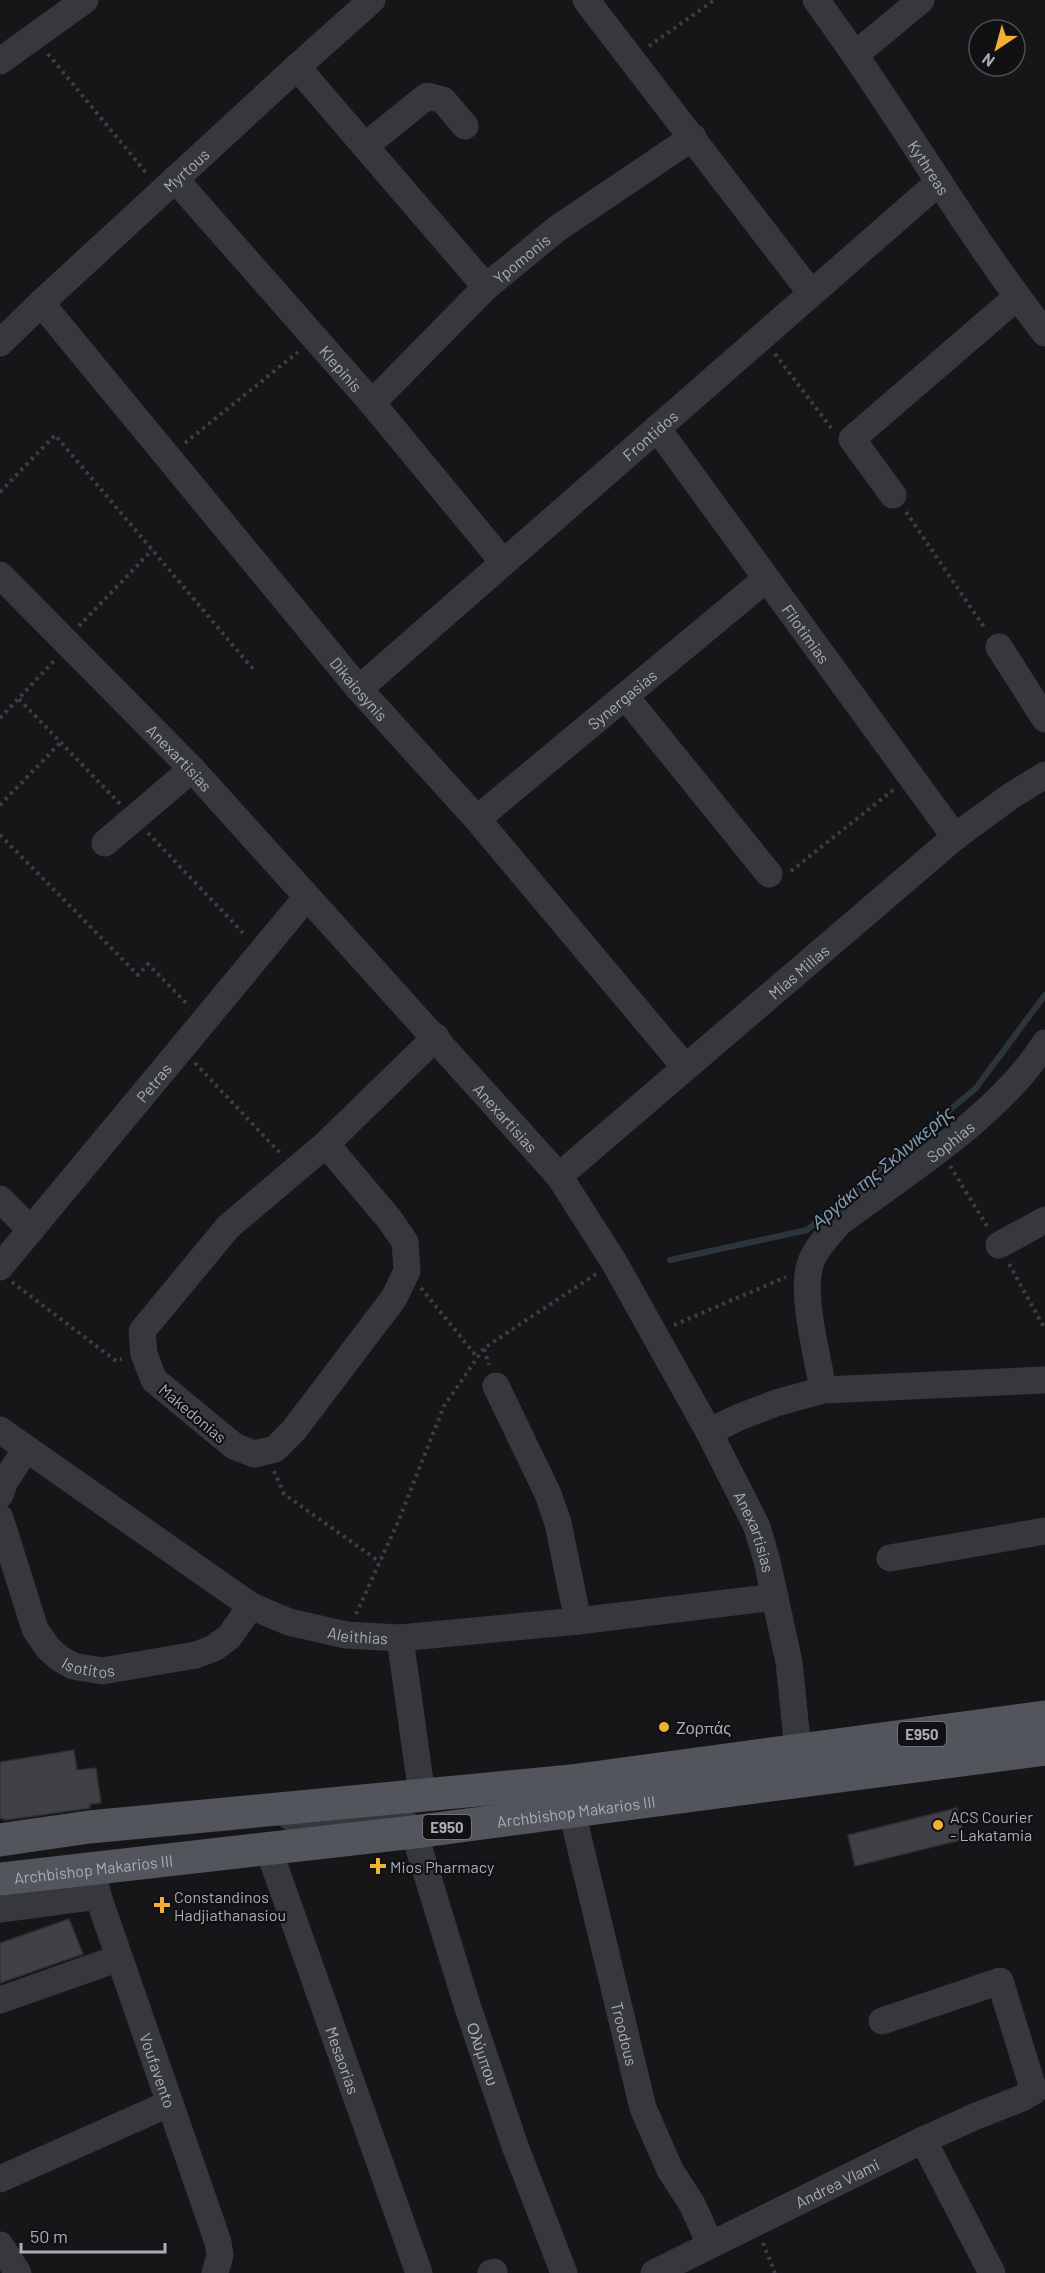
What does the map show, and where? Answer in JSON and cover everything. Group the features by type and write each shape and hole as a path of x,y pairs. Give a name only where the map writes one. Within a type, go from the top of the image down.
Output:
{"main road":[{"name":"Archbishop Makarios III","path":"0,1879 95,1882 268,1848 572,1812 1045,1718"},
{"name":"Archbishop Makarios III","path":"0,1840 89,1827 571,1781 1045,1749"}],"street":[{"path":"0,61 85,0"},
{"name":"Myrtous","path":"0,344 41,303 372,0"},
{"path":"586,0 811,294"},
{"name":"Kythreas","path":"816,0 856,54 1017,297 1045,333"},
{"path":"856,54 921,0"},
{"path":"297,67 486,287"},
{"path":"365,146 427,96 443,100 465,126"},
{"name":"Ypomonis","path":"372,403 486,287 558,228 693,137"},
{"name":"Frontidos","path":"359,689 939,182"},
{"name":"Klepinis","path":"169,185 315,338 372,403 503,562"},
{"path":"893,495 852,439 1017,297"},
{"name":"Dikaiosynis","path":"41,303 359,689 477,819 685,1067"},
{"name":"Filotimias","path":"657,428 955,837"},
{"name":"Anexartisias","path":"1,578 192,769 559,1176 614,1262 709,1432 757,1527 789,1662 800,1766"},
{"name":"Synergasias","path":"477,819 766,579"},
{"path":"999,647 1045,719"},
{"path":"625,696 769,874"},
{"path":"105,843 192,769"},
{"name":"Mias Milias","path":"559,1176 955,837 1011,796 1045,776"},
{"name":"Petras","path":"4,1273 31,1230 306,898"},
{"name":"Makedonias","path":"265,1451 254,1454 234,1446 154,1380 144,1354 142,1331 228,1227 326,1144 436,1037"},
{"name":"Sophias","path":"824,1390 807,1297 809,1268 821,1244 840,1222 981,1117 1035,1058 1045,1043"},
{"path":"265,1451 275,1449 294,1430 394,1298 407,1271 405,1242 390,1220 326,1144"},
{"path":"0,1199 31,1230"},
{"path":"999,1245 1045,1220"},
{"path":"709,1432 776,1402 824,1390 1045,1380"},
{"path":"496,1386 548,1494 558,1523 578,1621"},
{"name":"Aleithias","path":"0,1430 251,1606 290,1622 346,1635 400,1638 578,1621 775,1597"},
{"path":"0,1495 5,1481 26,1449"},
{"name":"Isotitos","path":"0,1518 35,1629 48,1648 73,1666 102,1671 196,1655 214,1648 229,1637 251,1606"},
{"path":"890,1558 1045,1532"},
{"path":"400,1638 422,1795"},
{"path":"280,1809 288,1817 308,1823 388,1817 403,1821 414,1832"},
{"name":"Troodous","path":"572,1812 643,2108 666,2161 692,2204 710,2244"},
{"name":"Ολύμπου","path":"414,1832 467,2005 511,2135 564,2273"},
{"name":"Mesaorias","path":"268,1848 419,2273"},
{"path":"0,1909 95,1882"},
{"name":"Voufavento","path":"95,1882 168,2104 218,2242 220,2255 215,2273"},
{"path":"0,2000 119,1958"},
{"name":"Andrea Vlami","path":"654,2273 923,2140 1034,2091 1000,1982 882,2021"},
{"path":"0,2179 168,2104"},
{"path":"923,2140 992,2273"},
{"path":"0,2245 18,2273"}],"path":[{"path":"631,58 713,2 712,0"},
{"path":"34,37 169,185"},
{"path":"762,336 832,430 852,439"},
{"path":"168,456 315,338"},
{"path":"0,492 55,435 253,669"},
{"path":"893,495 999,647"},
{"path":"0,718 152,550"},
{"path":"19,699 262,952"},
{"path":"0,804 61,742"},
{"path":"769,874 785,876 910,776"},
{"path":"0,835 138,975 148,964 205,1022"},
{"path":"182,1049 296,1170"},
{"path":"346,1635 398,1522 444,1406 484,1348 614,1262"},
{"path":"654,1334 809,1268"},
{"path":"407,1271 477,1358"},
{"path":"4,1273 116,1361 144,1354"},
{"path":"265,1451 284,1494 380,1563"},
{"path":"753,2223 776,2273"}],"building":[{"path":"74,1750 77,1770 96,1768 101,1803 90,1804 90,1808 6,1820 0,1818 0,1762"},
{"path":"957,1808 965,1839 855,1866 848,1835"},
{"path":"69,1919 83,1954 0,1983 0,1943"}],"waterway":[{"name":"Αργάκι της Σκλινικερής","path":"670,1260 807,1230 976,1088 1045,995"}],"place":[{"name":"Ζορπάς","path":"664,1727"},
{"name":"ACS Courier - Lakatamia","path":"938,1825"},
{"name":"Mios Pharmacy","path":"378,1866"},
{"name":"Constandinos Hadjiathanasiou","path":"162,1905"}]}
